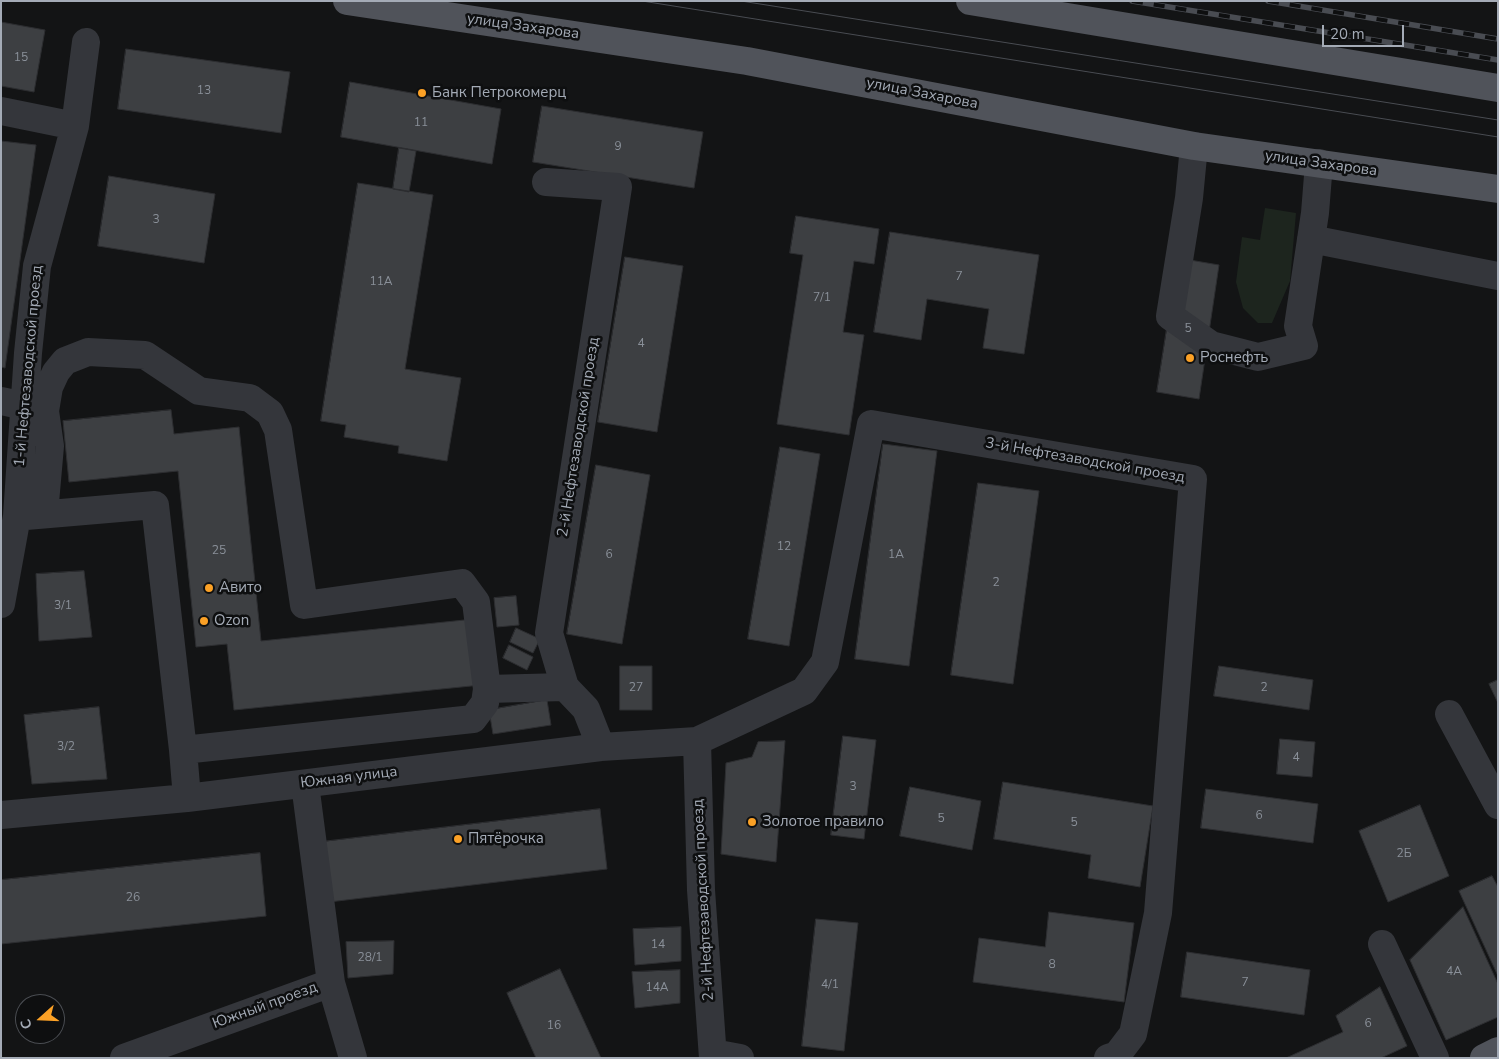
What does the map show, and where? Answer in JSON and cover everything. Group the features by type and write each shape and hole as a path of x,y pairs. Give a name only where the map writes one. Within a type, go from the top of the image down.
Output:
{"main road":[{"name":"улица Захарова","path":"347,1 747,61 1194,146 1498,189"},
{"path":"970,1 1498,88"},
{"path":"1484,1058 1498,1051"}],"street":[{"name":"1-й Нефтезаводской проезд","path":"1,604 17,516 13,403 28,353 37,266 75,126 86,42"},
{"path":"1,111 75,126"},
{"path":"1194,146 1189,198 1170,316 1211,345 1258,357 1304,346 1298,326 1316,213 1319,164"},
{"name":"2-й Нефтезаводской проезд","path":"546,182 618,187 549,633 565,687 586,709 601,747"},
{"path":"1311,239 1498,276"},
{"path":"44,514 50,446 45,411 49,387 56,372 65,361 88,352 145,355 199,391 250,398 270,413 278,430 304,605 462,583 476,602 487,689 485,703 473,719 183,750"},
{"path":"28,353 44,353 65,361"},
{"name":"3-й Нефтезаводской проезд","path":"698,742 804,691 825,662 871,424 1193,480 1158,913 1133,1034 1117,1055 1108,1058"},
{"path":"17,516 155,505 187,798"},
{"path":"487,689 565,687"},
{"path":"1449,714 1498,805"},
{"name":"2-й Нефтезаводской проезд","path":"698,742 701,890 713,1056"},
{"name":"Южная улица","path":"1,815 187,798 601,747 698,742"},
{"name":"Южный проезд","path":"124,1058 331,983 305,784"},
{"path":"1382,944 1435,1058"},
{"path":"331,983 353,1058"},
{"path":"713,1056 740,1058"}],"shaded area":[{"path":"1265,208 1296,213 1290,281 1272,323 1258,323 1243,308 1236,282 1242,237 1260,240"}],"building":[{"path":"1,22 45,30 34,92 1,86"},
{"path":"126,49 290,72 281,133 118,109"},
{"path":"350,82 501,109 492,164 341,137"},
{"path":"542,106 703,132 694,188 533,162"},
{"path":"1,141 36,145 5,368 1,367"},
{"path":"399,148 416,151 409,192 393,189"},
{"path":"109,176 215,194 204,263 98,246"},
{"path":"358,183 433,195 405,369 461,378 447,461 398,453 399,446 344,437 346,425 321,421"},
{"path":"796,216 879,229 874,264 854,261 843,332 864,335 849,435 777,424 803,255 790,253"},
{"path":"890,232 1039,255 1024,354 983,348 989,309 927,299 921,340 874,332"},
{"path":"625,257 683,266 657,432 598,422"},
{"path":"1178,258 1219,265 1199,399 1157,392"},
{"path":"171,410 174,434 239,427 261,641 474,619 481,685 234,710 227,644 196,647 178,471 69,482 63,421"},
{"path":"883,444 937,451 909,666 855,659"},
{"path":"780,447 820,454 789,646 748,639"},
{"path":"596,465 650,475 622,644 567,634"},
{"path":"978,483 1039,491 1013,684 951,675"},
{"path":"84,571 92,637 39,641 36,574"},
{"path":"516,596 519,625 497,627 494,598"},
{"path":"516,628 540,639 533,653 510,642"},
{"path":"509,645 533,657 527,670 503,658"},
{"path":"620,666 652,666 652,710 620,710"},
{"path":"1219,666 1313,680 1309,710 1214,696"},
{"path":"1498,680 1498,703 1489,684"},
{"path":"547,700 551,725 493,734 489,710"},
{"path":"99,707 107,779 32,784 24,715"},
{"path":"843,736 876,740 864,839 831,835"},
{"path":"1280,739 1315,742 1312,777 1277,774"},
{"path":"785,741 776,862 721,854 726,763 752,757 758,742"},
{"path":"1003,782 1153,806 1140,887 1088,878 1091,855 994,839"},
{"path":"910,787 981,801 972,850 900,836"},
{"path":"1206,789 1318,804 1313,843 1201,828"},
{"path":"1420,805 1449,876 1388,902 1359,831"},
{"path":"600,809 607,869 329,902 321,842"},
{"path":"260,853 266,916 1,944 1,880"},
{"path":"1492,876 1498,887 1498,976 1459,891"},
{"path":"1463,907 1498,984 1498,1017 1446,1040 1410,960"},
{"path":"1049,912 1134,923 1124,1002 973,982 979,938 1045,947"},
{"path":"816,919 858,923 844,1051 802,1046"},
{"path":"681,927 681,961 635,965 633,929"},
{"path":"394,941 393,974 348,978 346,942"},
{"path":"1187,952 1310,970 1304,1015 1181,997"},
{"path":"560,969 601,1058 536,1058 507,993"},
{"path":"680,970 680,1003 635,1008 632,972"},
{"path":"1380,987 1407,1046 1381,1058 1286,1058 1343,1032 1336,1016"}],"tram line":[{"path":"642,1 1498,137"},
{"path":"741,1 1498,120"}],"railway":[{"path":"1132,1 1498,60"},
{"path":"1268,1 1498,39"}],"place":[{"name":"Банк Петрокомерц","path":"422,93"},
{"name":"Роснефть","path":"1190,358"},
{"name":"Авито","path":"209,588"},
{"name":"Ozon","path":"204,621"},
{"name":"Золотое правило","path":"752,822"},
{"name":"Пятёрочка","path":"458,839"}]}
